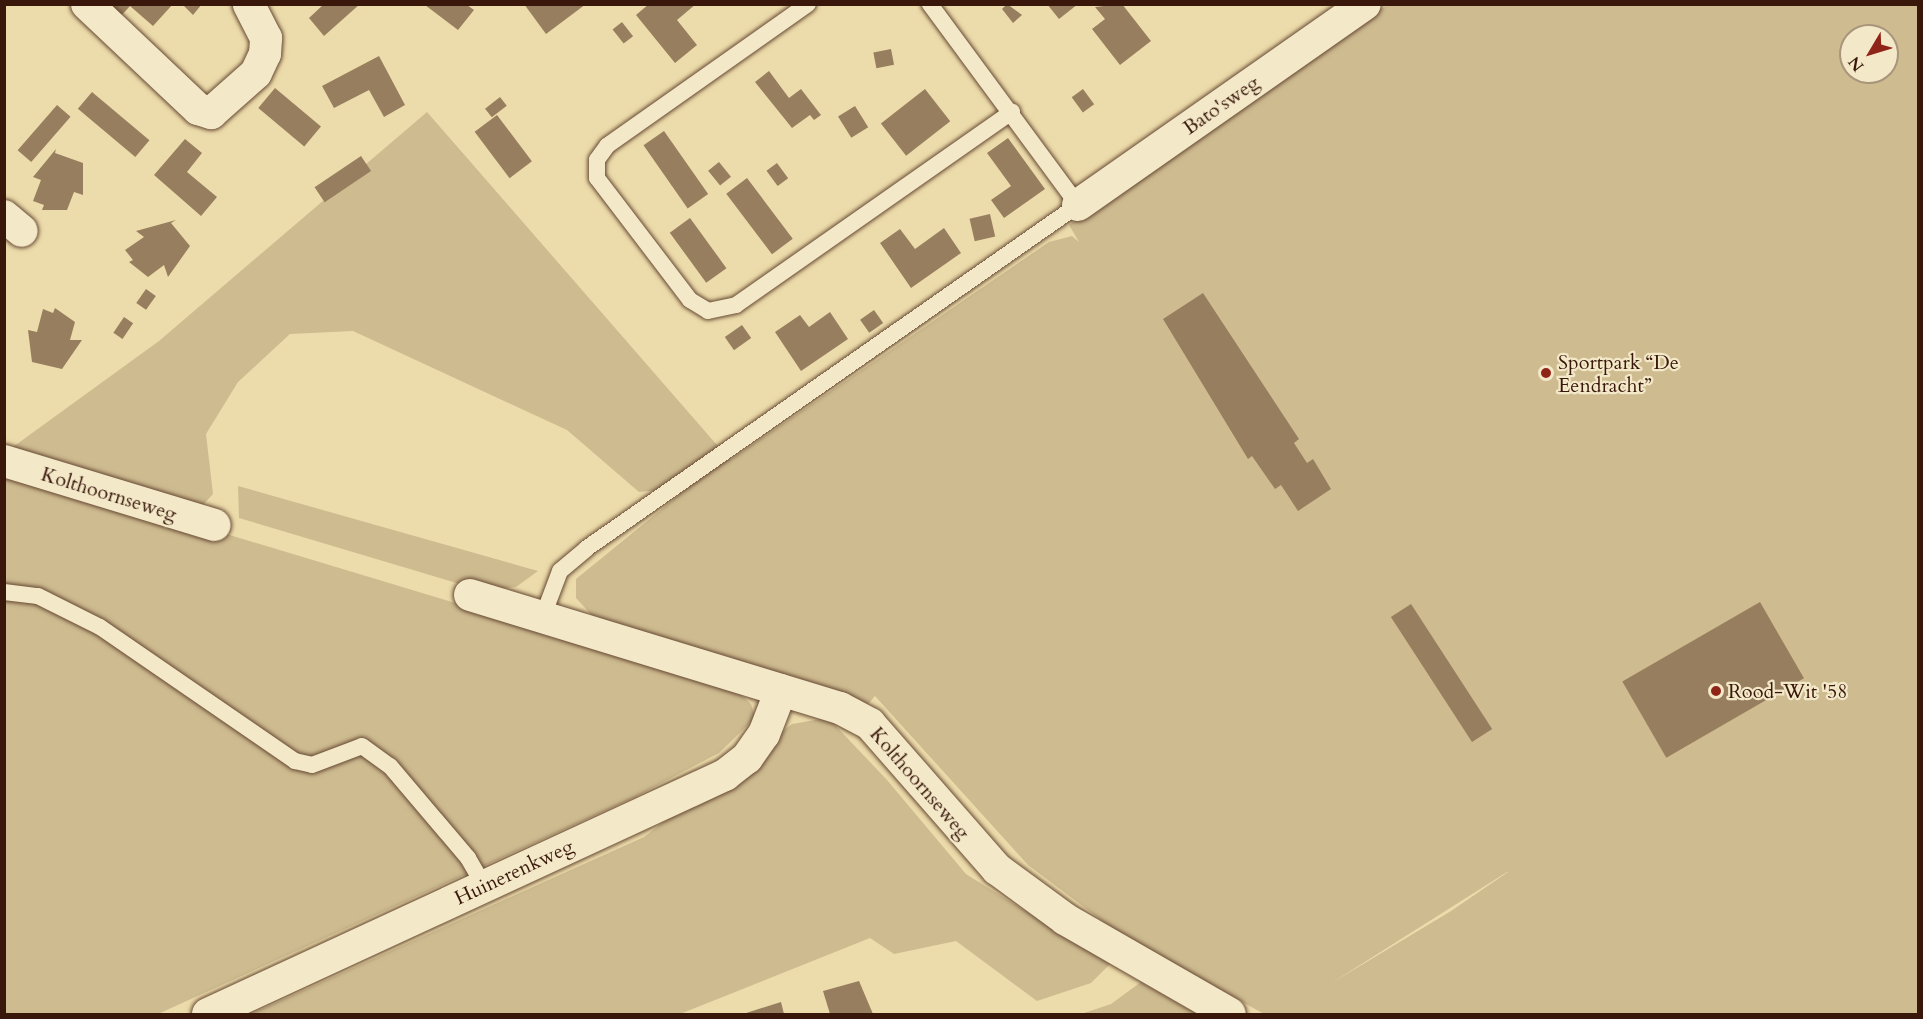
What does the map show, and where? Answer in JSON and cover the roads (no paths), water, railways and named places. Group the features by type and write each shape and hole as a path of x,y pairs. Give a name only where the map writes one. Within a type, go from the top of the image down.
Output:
{"street":[{"path":"87,4 198,109 211,113 256,73 265,54 266,38 249,4"},
{"name":"Bato'sweg","path":"1078,205 1365,4"},
{"name":"Kolthoornseweg","path":"4,461 214,525"},
{"name":"Kolthoornseweg","path":"470,595 840,708 870,724 997,869 1065,919 1230,1014"},
{"name":"Huinerenkweg","path":"208,1014 725,775 747,758 764,734 781,690"}],"lane":[{"path":"807,4 607,146 597,160 597,178 690,300 708,311 736,305 1012,112"},
{"path":"543,616 560,571 587,548 1078,205 1012,112 930,4"},
{"path":"4,592 38,596 100,627 295,761 312,765 362,746 390,766 468,858 484,886"}],"place":[{"name":"Sportpark “De Eendracht”","path":"1546,373"},
{"name":"Rood-Wit '58","path":"1716,691"}]}
